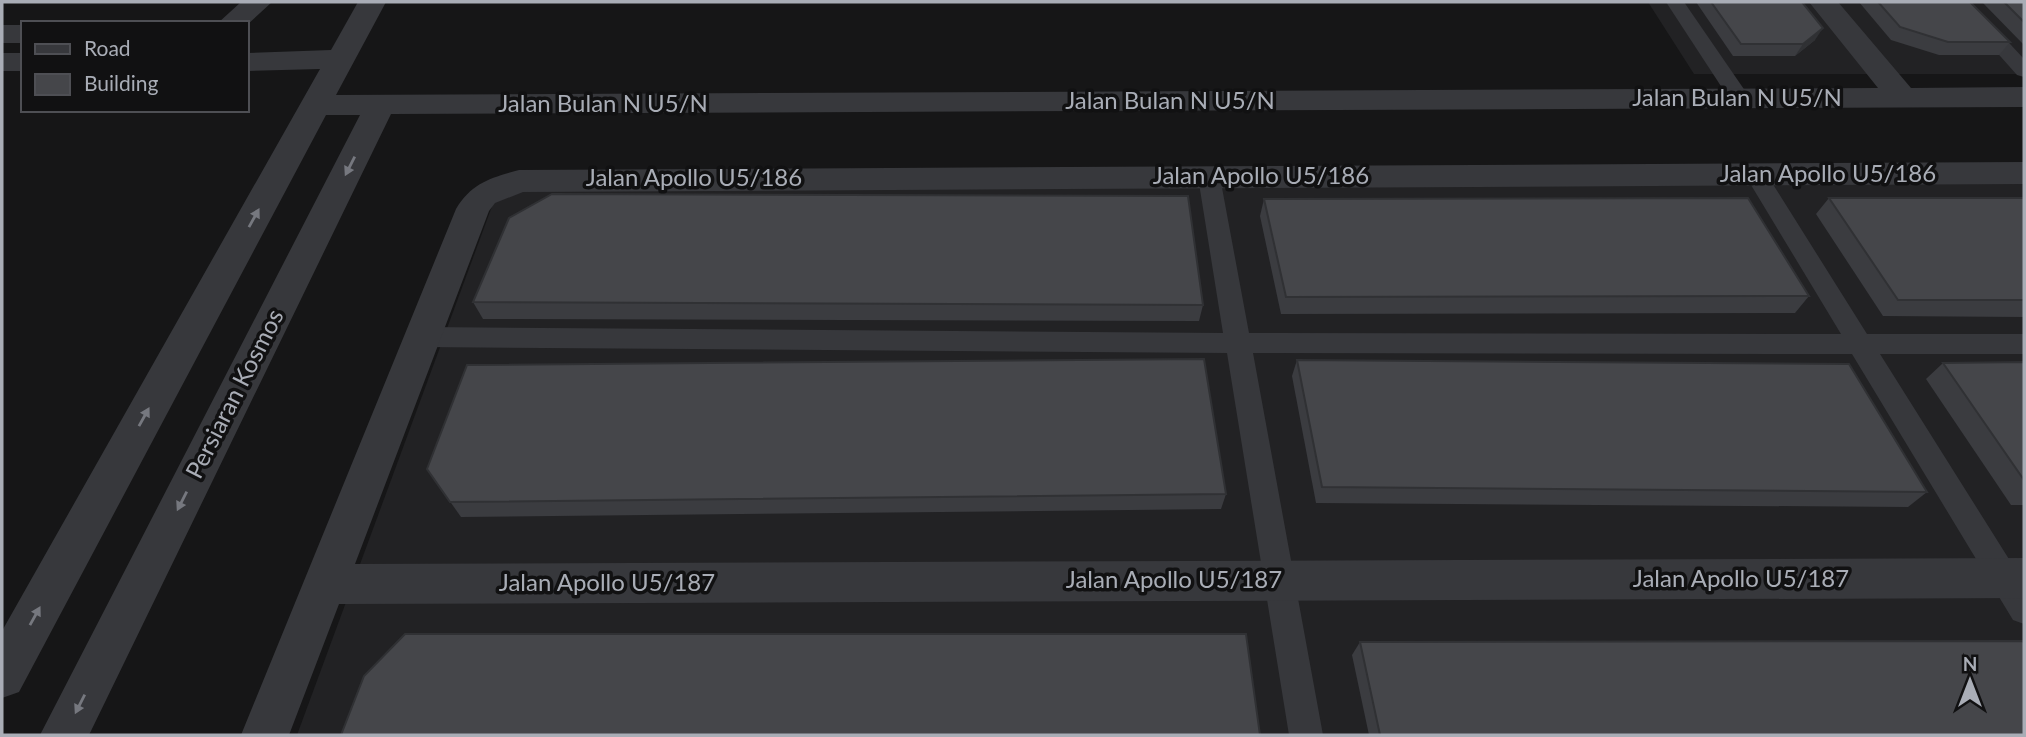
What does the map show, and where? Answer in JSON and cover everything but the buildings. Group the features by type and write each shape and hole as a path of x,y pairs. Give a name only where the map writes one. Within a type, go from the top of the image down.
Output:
{"street":[{"path":"235,21 252,10 258,2"},
{"path":"2,676 372,2"},
{"path":"1822,2 1902,97"},
{"path":"2,34 21,34"},
{"path":"2,62 21,62"},
{"name":"Jalan Bulan N U5/N","path":"248,62 330,79 380,105 2024,97"},
{"name":"Persiaran Kosmos","path":"64,735 380,105"},
{"name":"Jalan Apollo U5/186","path":"424,337 473,209 483,195 519,181 549,178 2024,173"},
{"path":"265,735 424,337"},
{"name":"Jalan Apollo U5/187","path":"324,584 1279,580 2018,588"}],"lane":[{"path":"1675,2 1739,98"},
{"path":"1961,2 2024,71"},
{"path":"1756,175 1858,343 2018,588"},
{"path":"1209,177 1306,735"},
{"path":"424,337 1236,343 2024,344"}],"shaded area":[{"path":"1648,2 2024,2 2024,74 1694,74"},
{"path":"2024,181 2024,735 297,735 494,201 520,189"}]}
